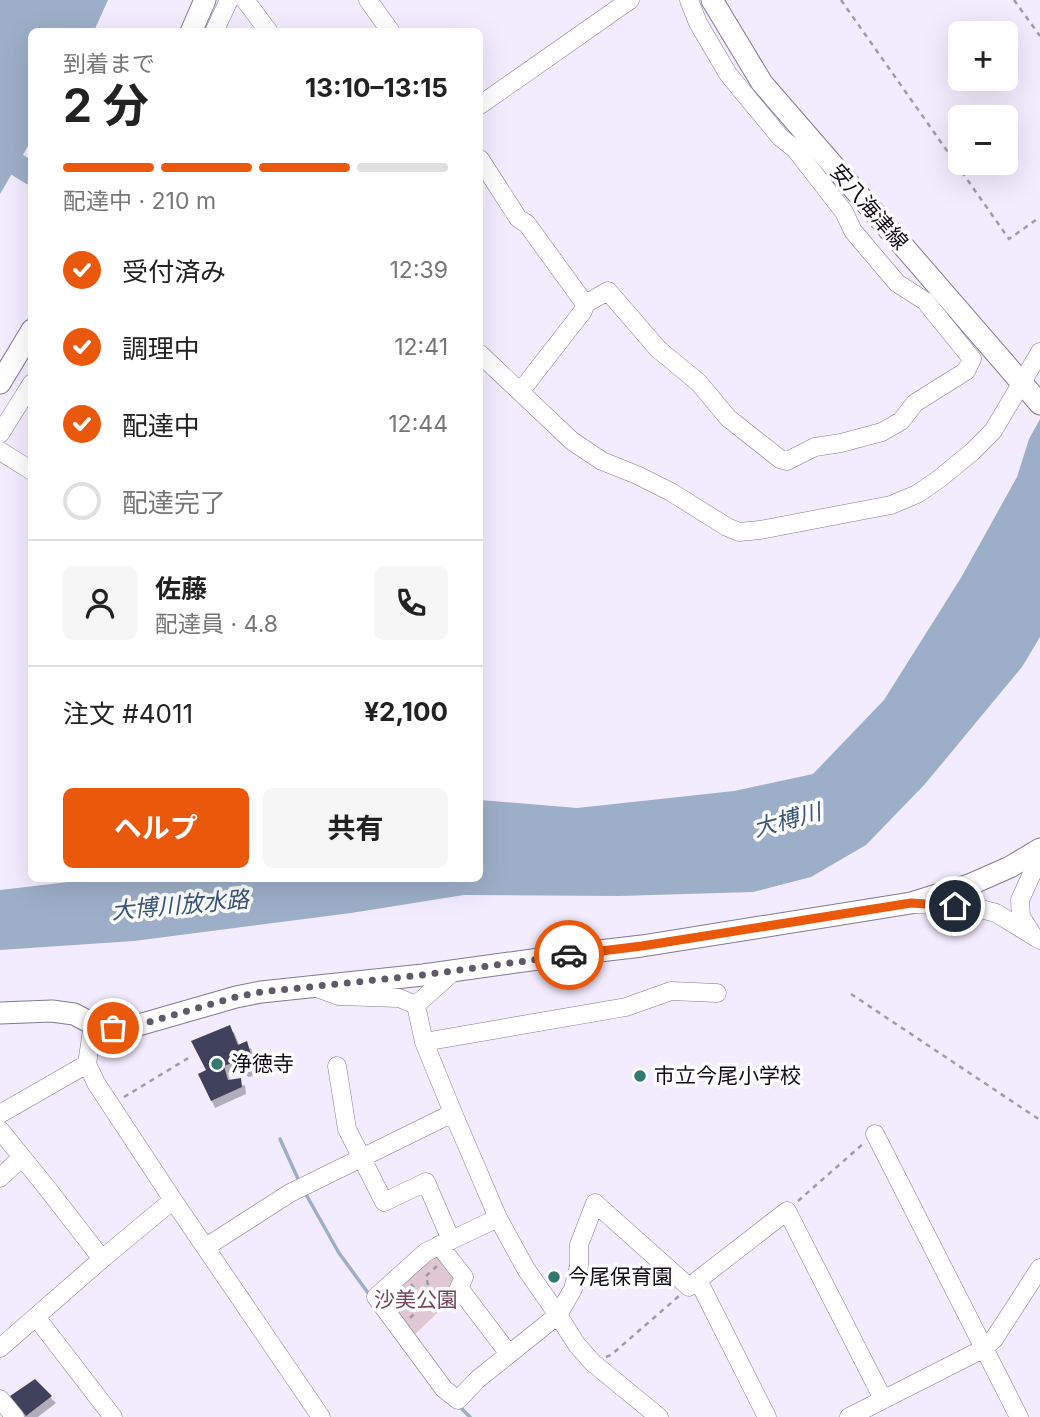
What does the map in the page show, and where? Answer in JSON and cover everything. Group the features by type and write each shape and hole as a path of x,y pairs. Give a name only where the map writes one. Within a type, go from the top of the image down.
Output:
{"main road":[{"path":"193,28 205,0"},
{"name":"安八海津線","path":"712,0 762,83 1032,395"},
{"path":"0,383 28,337"},
{"path":"0,1013 52,1011 74,1014 93,1024 113,1028 135,1026 261,992 454,971 655,944 911,903 969,885 1010,867 1040,849"}],"street":[{"path":"216,28 229,0"},
{"path":"245,0 266,28"},
{"path":"368,0 388,28"},
{"path":"483,103 630,0"},
{"path":"520,392 583,311 585,304 608,291 658,349 699,383 728,418 780,459 787,461 815,447 882,432 901,421 915,403 966,371 972,359 925,301 897,284 853,231 844,212 795,149 780,136 728,74 698,23 689,0"},
{"path":"483,164 518,218 527,224 585,304"},
{"path":"483,357 572,441 601,461 671,492 739,532 891,505 917,494 940,479 993,431 1014,394 1032,395 1040,352"},
{"path":"0,434 28,389"},
{"path":"0,451 28,468"},
{"path":"1036,937 1021,917 1020,900 1040,856"},
{"path":"911,903 977,908 996,913 1036,937"},
{"path":"416,1005 454,971"},
{"path":"314,987 339,996 399,998 416,1005"},
{"path":"424,1042 626,1007 671,991 717,993"},
{"path":"416,1005 424,1042 453,1113 498,1218 526,1269 577,1345 593,1363 659,1417"},
{"path":"93,1024 87,1064 96,1083 321,1417"},
{"path":"0,1114 87,1064"},
{"path":"337,1066 347,1129 384,1202 426,1182 445,1243 464,1278 459,1288 509,1354"},
{"path":"205,1247 290,1193 453,1113"},
{"path":"0,1130 102,1259"},
{"path":"875,1134 1018,1417"},
{"path":"0,1178 22,1157"},
{"path":"0,1348 173,1200"},
{"path":"498,1218 426,1252 376,1297 458,1409 478,1379 558,1315 573,1290 579,1266 579,1245 595,1203 694,1284 767,1417"},
{"path":"694,1284 787,1211 883,1399"},
{"path":"849,1417 983,1349 994,1339 1040,1268"},
{"path":"36,1317 113,1417"},
{"path":"0,1399 15,1417"}],"path":[{"path":"841,0 1009,239 1040,217"},
{"path":"1014,0 1040,36"},
{"path":"851,994 1040,1120"},
{"path":"111,1105 190,1057"},
{"path":"787,1211 875,1134"},
{"path":"400,1329 416,1312 421,1296 429,1289 426,1276"},
{"path":"413,1278 411,1284 421,1296"},
{"path":"593,1363 611,1355 694,1284"}],"green space":[{"name":"沙美公園","path":"438,1251 459,1278 455,1296 412,1337 383,1296"}],"water":[{"path":"0,0 108,0 95,28 28,28 28,146 0,194"},
{"name":"大博川放水路","path":"1040,419 1040,637 1022,667 925,784 866,845 811,877 753,892 619,896 464,895 351,913 134,941 0,950 0,890 69,882 483,882 483,800 577,808 734,791 813,774 884,700 962,576 1017,477 1029,439"}],"building":[{"name":"浄徳寺","path":"230,1025 238,1045 247,1041 255,1068 244,1070 237,1061 224,1066 228,1080 241,1078 242,1087 211,1101 198,1074 206,1070 191,1041"},
{"path":"35,1379 52,1396 26,1416 10,1396"}],"waterway":[{"name":"大榑川","path":"0,154 28,172"},
{"path":"280,1139 299,1181"},
{"path":"304,1191 339,1253 371,1297"},
{"path":"459,1406 470,1417"}],"way so far":[{"path":"113,1028 135,1026 261,992 423,975 569,955"}],"place":[{"name":"浄徳寺","path":"217,1064"},
{"name":"市立今尾小学校","path":"640,1076"},
{"name":"今尾保育園","path":"554,1277"}],"route":[{"path":"569,955 911,903 955,906"}]}
